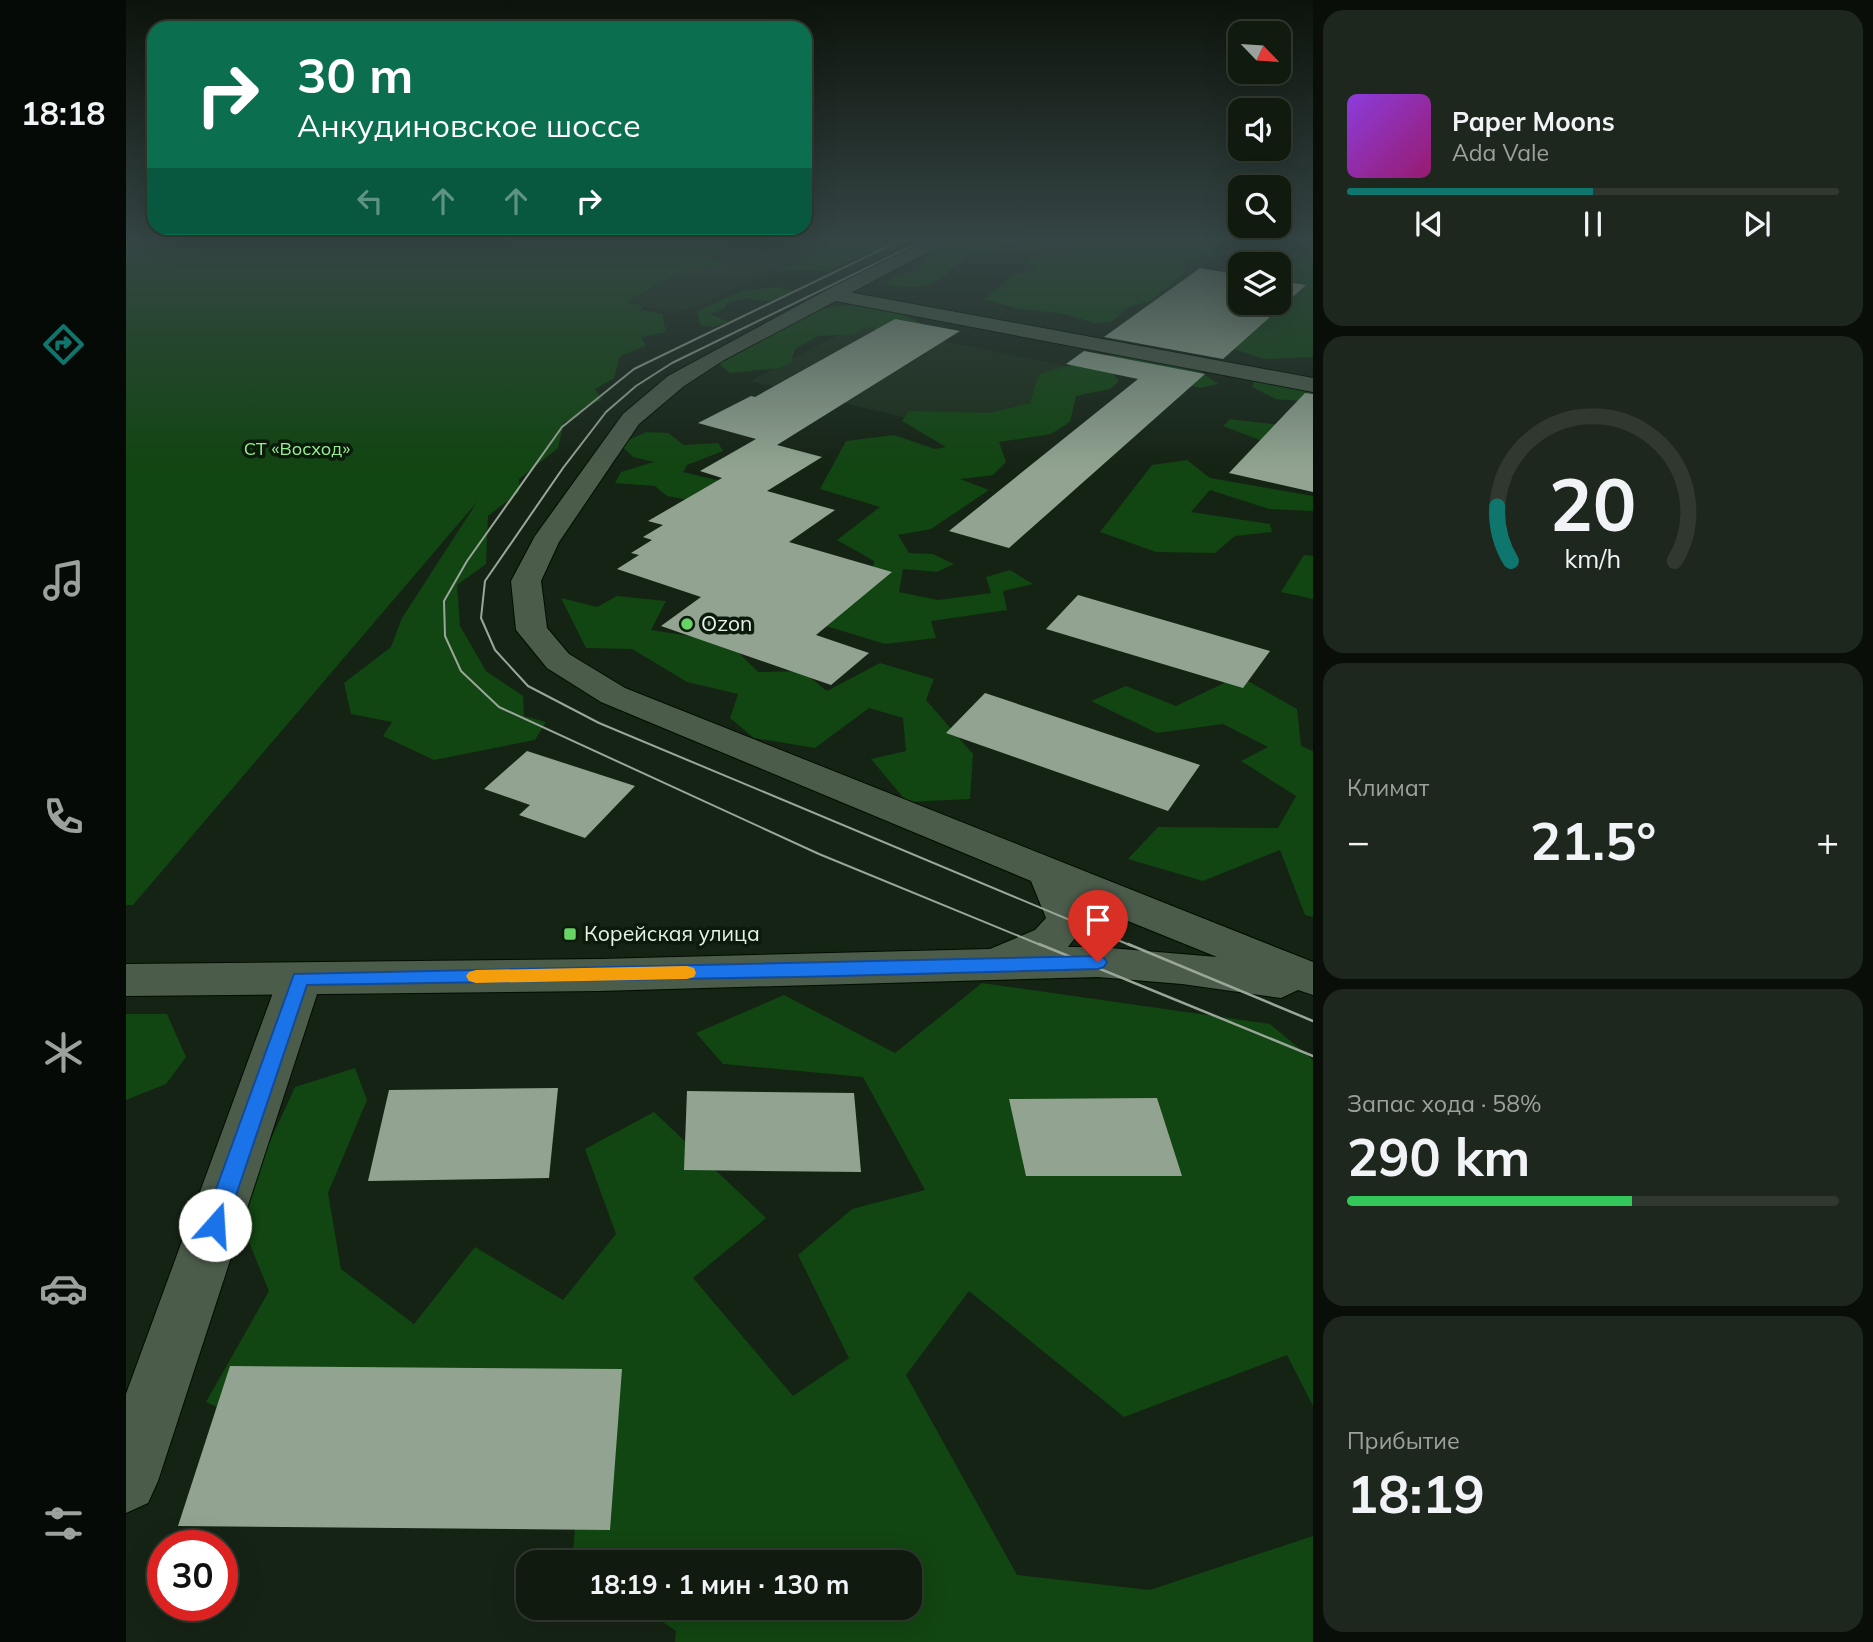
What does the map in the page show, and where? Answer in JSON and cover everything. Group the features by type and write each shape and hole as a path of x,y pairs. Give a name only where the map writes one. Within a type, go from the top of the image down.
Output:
{"street":[{"path":"791,318 676,381 631,419 545,542 526,581 532,630 558,661 613,695 1313,979"},
{"path":"952,318 1313,386"},
{"path":"989,965 1050,940 1068,920 1048,873"},
{"path":"126,980 1122,964 1182,968 1313,987"},
{"path":"126,1481 300,979"}],"shaded area":[{"path":"859,324 1091,371 971,433 750,381"}],"green space":[{"name":"СТ «Восход»","path":"126,318 663,318 666,332 641,337 646,346 620,356 614,378 595,389 602,400 584,407 579,416 564,422 558,448 519,479 519,492 488,516 486,564 457,585 460,626 486,671 523,696 524,716 546,722 535,740 434,760 383,736 392,722 351,714 344,683 391,647 402,618 477,502 133,905 126,905"},
{"path":"698,318 718,318 728,322 713,327 700,325"},
{"path":"794,318 910,318 920,323 921,329 898,333 865,327 855,334 818,336 795,349 791,362 779,368 730,373 714,360"},
{"path":"1076,318 1116,318 1111,322 1094,323"},
{"path":"1239,318 1313,318 1313,357 1264,359 1234,349"},
{"path":"1112,354 1188,364 1219,384 1200,388 1139,369 1110,370 1119,381 1110,389 1076,396 1070,422 1051,434 999,442 1006,462 993,475 960,479 989,490 931,529 898,535 909,553 933,554 954,564 937,572 903,569 899,592 938,600 991,593 986,577 1010,570 1033,584 1003,591 1007,610 931,621 936,638 885,644 816,623 870,590 874,561 837,540 880,507 820,489 846,441 894,435 935,449 946,447 902,421 909,411 989,413 1030,403 1039,374"},
{"path":"1258,372 1313,378 1313,402 1276,399 1252,387"},
{"path":"1230,419 1313,429 1283,449 1223,426"},
{"path":"646,432 668,433 684,445 718,443 723,451 687,465 683,472 750,488 723,506 667,496 655,486 615,483 621,472 654,462 633,457 620,444"},
{"path":"1187,460 1210,478 1313,496 1313,511 1269,509 1210,490 1191,512 1270,524 1272,532 1235,536 1215,553 1156,552 1100,532 1152,465"},
{"path":"1304,555 1313,556 1313,599 1281,592"},
{"path":"617,596 666,601 651,630 728,642 758,672 802,671 827,691 880,663 934,679 926,700 973,754 970,799 907,802 871,759 906,751 903,718 869,708 815,748 754,738 730,718 738,694 687,682 632,649 586,648 561,598 597,607"},
{"path":"1239,676 1297,709 1301,746 1313,751 1313,917 1305,915 1280,850 1203,881 1128,859 1158,827 1278,828 1296,796 1241,761 1268,747 1223,724 1157,733 1091,701 1126,686 1176,706"},
{"path":"982,983 1270,1024 1313,1060 1313,1406 1287,1355 1124,1417 969,1291 906,1375 1017,1575 1150,1590 1313,1536 1313,1642 675,1642 676,1631 660,1620 922,1620 922,1550 573,1550 583,1428 337,1464 206,1402 269,1291 237,1213 295,1087 355,1068 367,1100 328,1193 341,1269 414,1324 475,1247 563,1300 616,1234 585,1149 654,1112 766,1218 693,1278 793,1396 849,1358 798,1255 852,1209 925,1190 863,1077 723,1064 696,1033 784,995 895,1053"},
{"path":"126,1014 167,1014 186,1057 166,1084 126,1100"}],"building":[{"path":"1131,318 1269,318 1223,359 1104,337"},
{"path":"895,319 960,331 777,445 822,457 767,491 835,510 789,542 892,572 816,635 869,653 831,685 661,626 701,597 617,569 639,555 631,553 652,540 643,537 663,525 648,521 722,478 700,471 756,439 698,423 751,396 755,397"},
{"path":"1084,351 1205,374 1009,548 949,531 1138,379 1066,364"},
{"path":"1305,393 1313,394 1313,492 1229,473"},
{"path":"1078,595 1270,651 1243,688 1046,629"},
{"path":"985,693 1200,765 1168,811 946,733"},
{"path":"527,751 635,786 585,838 519,815 530,805 484,789"},
{"path":"558,1088 549,1178 368,1181 389,1090"},
{"path":"687,1091 854,1093 861,1172 684,1170"},
{"path":"1157,1098 1182,1176 1026,1176 1009,1099"},
{"path":"230,1366 622,1369 610,1530 178,1526"}],"tram line":[{"path":"740,318 634,369 562,427 467,561 444,601 445,636 461,671 499,707 819,854 1043,946"},
{"path":"765,318 672,363 636,386 606,412 563,468 485,581 481,618 495,650 528,686 599,723 1132,946"},
{"path":"1039,944 1313,1056"},
{"path":"1128,944 1313,1021"}],"slow traffic":[{"path":"476,976 687,973"}],"place":[{"name":"Ozon","path":"687,624"},
{"name":"Корейская улица","path":"570,934"}],"route":[{"path":"215,1225 300,979 800,971 1098,962"}]}
